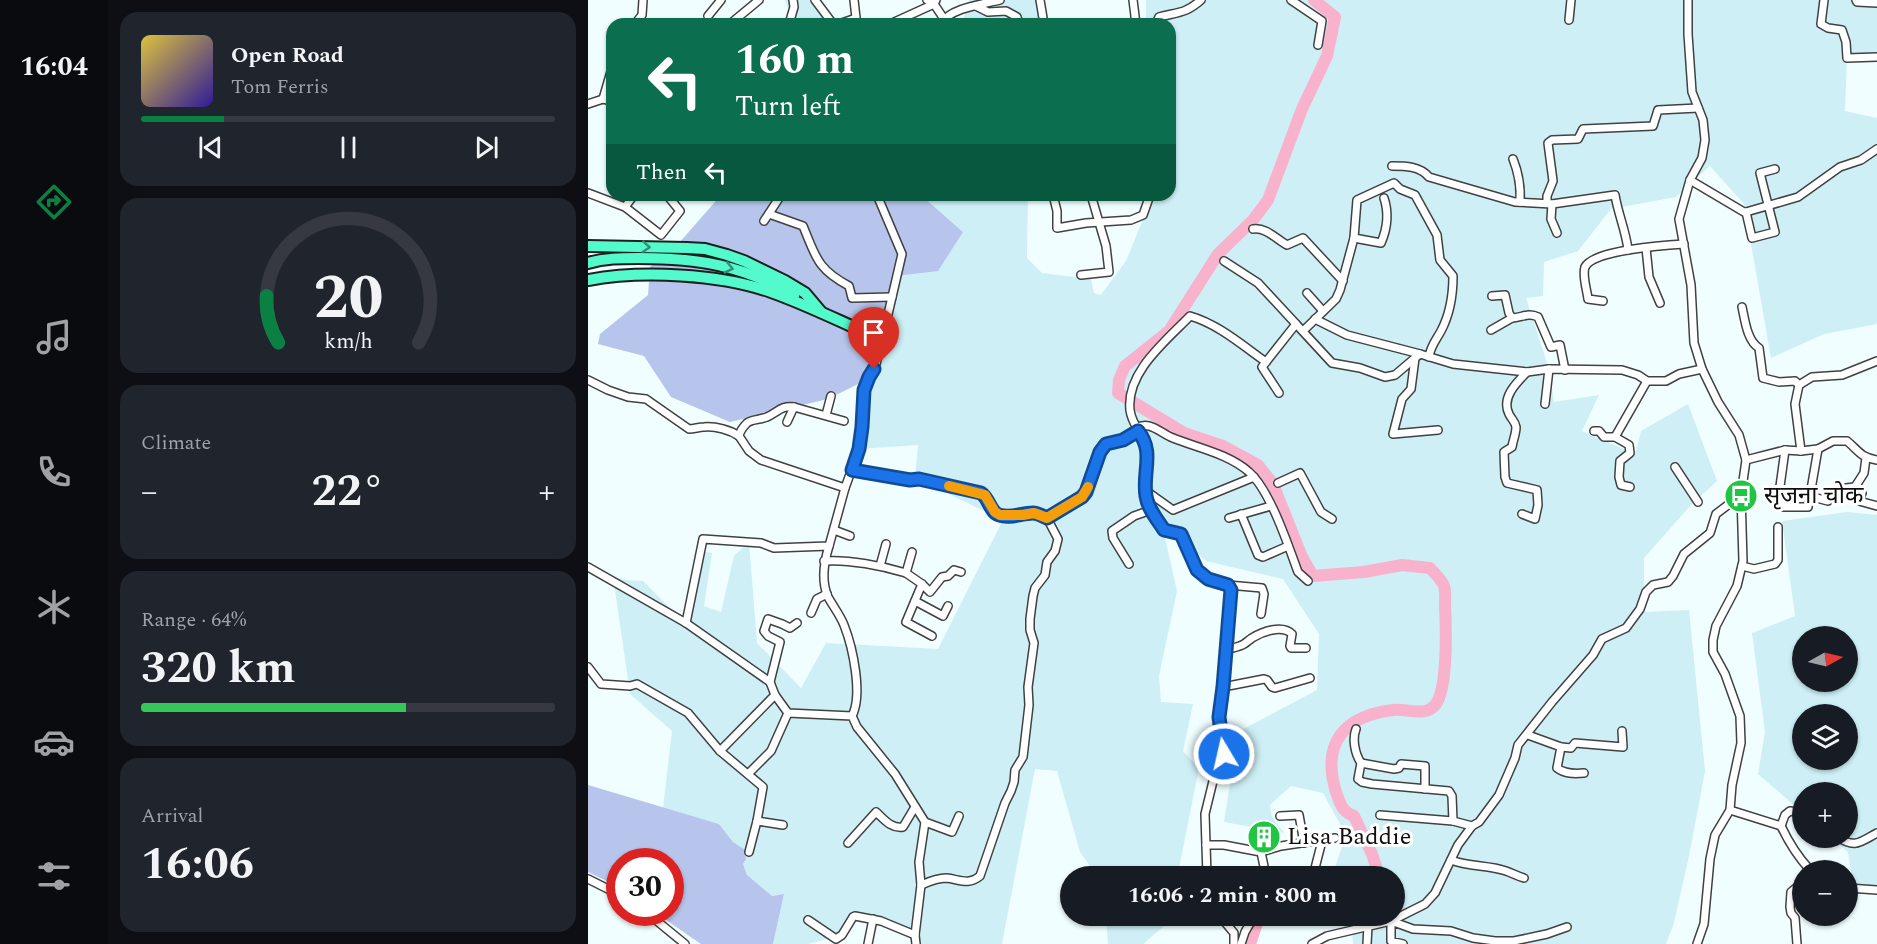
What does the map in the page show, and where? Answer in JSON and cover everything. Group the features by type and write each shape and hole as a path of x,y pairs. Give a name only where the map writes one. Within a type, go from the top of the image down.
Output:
{"highway":[{"path":"588,246 705,249 727,255 744,261 805,293 822,313"},
{"path":"588,263 601,259 681,259 737,269 766,280 822,313"},
{"path":"588,280 604,277 656,275 729,281 769,291 887,342"}],"street":[{"path":"640,18 643,0"},
{"path":"708,16 721,0"},
{"path":"738,18 759,0"},
{"path":"791,18 794,7 793,0"},
{"path":"815,0 828,18"},
{"path":"854,0 856,18"},
{"path":"948,18 963,9 1000,0"},
{"path":"1040,0 1043,18"},
{"path":"1133,0 1135,18"},
{"path":"1159,18 1184,13 1201,0"},
{"path":"1291,0 1322,21 1318,45"},
{"path":"1569,20 1571,0"},
{"path":"1688,0 1692,92 1704,126 1705,140 1702,158 1690,180 1679,219 1691,285 1694,343 1702,369 1718,402 1739,435 1746,460 1740,495 1742,566 1737,586 1716,626 1713,640 1713,652 1729,684 1740,716 1741,743 1732,785 1730,810 1715,835 1710,859 1704,924 1697,944"},
{"path":"1824,0 1821,24 1827,28 1842,30 1846,42 1847,58 1877,57"},
{"path":"1856,0 1857,2 1877,3"},
{"path":"901,18 932,2 941,18"},
{"path":"976,6 988,12 1006,11 1017,18"},
{"path":"603,99 606,89"},
{"path":"588,104 606,100"},
{"path":"1557,233 1551,219 1547,196 1553,182 1548,143 1552,140 1578,139 1583,129 1650,127 1653,126 1658,110 1698,108"},
{"path":"1690,180 1746,212 1798,197 1840,167 1861,160 1877,149"},
{"path":"1513,159 1519,175 1520,202"},
{"path":"1392,166 1415,168 1422,170 1429,177 1520,202 1549,204 1615,195 1618,212 1626,232 1628,250"},
{"path":"1746,212 1752,238 1775,232 1760,173 1774,169"},
{"path":"1303,331 1336,298 1353,238 1358,198 1368,196 1394,183 1400,189 1415,195 1437,235 1440,260 1453,276 1450,308 1429,357"},
{"path":"588,193 606,200"},
{"path":"1353,238 1381,243 1388,210 1384,198"},
{"path":"610,201 626,207 661,235 680,211 672,201"},
{"path":"626,207 630,201"},
{"path":"764,221 777,201"},
{"path":"852,716 856,709 853,661 844,624 827,594 824,561 844,488 859,449 864,390 874,371 903,254 880,201"},
{"path":"1054,201 1057,228 1131,220 1143,215 1148,201"},
{"path":"1081,275 1108,272 1107,246 1093,201"},
{"path":"769,214 803,226 818,263 835,278 849,286 852,298 892,297"},
{"path":"1253,229 1264,230 1287,245 1303,238 1342,281"},
{"path":"1603,301 1588,299 1584,269 1588,263 1598,257 1628,250 1661,244 1684,244"},
{"path":"1646,248 1649,277 1660,303"},
{"path":"1224,261 1258,284 1332,363 1360,368 1385,377 1395,375 1417,356"},
{"path":"1307,292 1323,311"},
{"path":"1492,296 1505,295 1512,318"},
{"path":"1742,307 1750,336 1754,345 1759,348 1763,378 1779,382 1796,381 1799,385"},
{"path":"1491,330 1512,318 1525,315 1538,317 1551,347 1560,345 1565,370"},
{"path":"1261,614 1264,594 1262,588 1228,585 1208,579 1197,570 1181,534 1164,530 1151,510 1145,490 1148,456 1144,439 1137,430 1130,410 1133,387 1142,368 1190,316 1220,330 1266,362"},
{"path":"1315,319 1347,335 1453,364 1527,372 1549,369 1622,370 1638,375 1647,381 1666,381 1679,374 1702,369"},
{"path":"1279,393 1262,367 1296,324"},
{"path":"1417,356 1411,389 1402,399 1393,434 1438,430"},
{"path":"1801,451 1795,404 1799,385 1812,377 1842,375 1877,361"},
{"path":"1545,404 1549,369"},
{"path":"1522,514 1535,519 1538,490 1507,483 1504,477 1504,452 1512,447 1516,432 1516,423 1508,413 1507,400 1511,389 1527,372"},
{"path":"588,380 628,397 646,399 689,429 705,427 726,430 739,436 748,451 760,460 844,488"},
{"path":"1615,437 1647,381"},
{"path":"826,415 831,396"},
{"path":"739,436 748,422 769,417 776,410 787,406 844,421"},
{"path":"787,422 794,407"},
{"path":"1047,518 1082,497 1086,492 1100,452 1106,444 1123,440 1142,424 1149,425 1167,436 1223,457 1249,471 1262,487 1298,572 1308,581"},
{"path":"1594,430 1599,431 1604,437 1615,437 1629,445 1630,453 1620,461 1619,477 1621,485 1630,487"},
{"path":"1746,460 1785,450 1818,449 1833,441 1847,441 1866,458 1877,460"},
{"path":"1785,450 1778,501 1783,507 1808,507 1818,449"},
{"path":"1855,487 1864,473 1866,458"},
{"path":"1675,467 1698,502"},
{"path":"852,470 910,480 919,479 981,493 995,512 1000,515 1034,513 1047,518 1059,539 1055,551 1047,562 1045,575 1035,588 1033,596 1030,630 1034,643 1023,757 1015,770 1011,791 980,876 975,880 964,882 946,878 921,885"},
{"path":"1278,483 1300,472 1321,512 1332,519"},
{"path":"1145,490 1173,510 1254,477"},
{"path":"1809,496 1828,501 1838,489 1855,487 1862,493 1859,501 1877,506"},
{"path":"1405,915 1425,904 1435,893 1458,845 1499,795 1515,758 1518,745 1593,655 1602,639 1626,628 1640,609 1646,592 1653,585 1668,582 1684,554 1710,533 1716,514 1740,495"},
{"path":"1229,518 1271,506"},
{"path":"1129,564 1113,538 1112,531 1134,516 1151,510"},
{"path":"1241,514 1258,555 1263,557 1288,546"},
{"path":"1742,566 1754,569 1776,564 1778,527"},
{"path":"834,530 850,536"},
{"path":"686,623 703,539 761,543 774,548 829,546"},
{"path":"880,566 886,544"},
{"path":"906,573 912,552"},
{"path":"824,561 835,560 880,566 906,573 930,592 942,577 948,576 954,570 961,572"},
{"path":"588,567 686,623 770,682 775,695 788,713"},
{"path":"922,585 906,622 932,636"},
{"path":"1207,866 1205,814 1215,773 1224,754 1219,717 1231,594 1228,585"},
{"path":"811,613 817,599 827,594"},
{"path":"915,602 943,616 948,606"},
{"path":"780,623 782,615"},
{"path":"770,682 780,642 768,636 764,631 768,619 790,628 797,623"},
{"path":"1226,650 1246,644 1250,639 1265,631 1282,629 1292,634 1291,648 1306,648"},
{"path":"588,667 601,684 630,686 637,684 688,713 720,751 763,787 749,852"},
{"path":"1223,687 1264,679 1268,680 1273,688 1310,678"},
{"path":"720,751 775,695"},
{"path":"788,713 852,716"},
{"path":"748,774 771,751 788,713"},
{"path":"852,716 857,727 894,774 925,822 952,832 959,816"},
{"path":"1356,729 1353,736 1361,763 1394,769 1399,768 1401,764 1425,766 1425,789"},
{"path":"1528,735 1562,747 1571,748 1575,743 1623,747 1622,731"},
{"path":"1562,747 1557,768 1570,774 1584,773"},
{"path":"1361,763 1358,779 1362,782 1449,791 1452,796 1454,821"},
{"path":"848,843 876,812 891,826 898,828 903,827 915,807"},
{"path":"1730,810 1781,826"},
{"path":"1792,811 1785,814 1781,826 1801,860"},
{"path":"1280,816 1299,815 1305,843"},
{"path":"1380,815 1454,821 1472,826"},
{"path":"757,821 783,825"},
{"path":"916,944 921,885 919,862 925,822"},
{"path":"1858,843 1877,833"},
{"path":"1206,845 1224,845 1261,852 1281,846 1335,838"},
{"path":"1316,866 1322,841"},
{"path":"1261,852 1264,866"},
{"path":"1451,860 1462,864 1508,871 1524,878"},
{"path":"588,879 606,888"},
{"path":"1858,889 1877,890"},
{"path":"1792,891 1790,902 1792,914"},
{"path":"808,920 835,941 855,916 881,921 915,935"},
{"path":"868,944 873,919"},
{"path":"663,926 685,944"},
{"path":"1227,926 1234,933 1234,944"},
{"path":"1234,933 1234,939 1240,944 1248,926"},
{"path":"1312,944 1327,936 1368,926 1367,944"},
{"path":"1391,926 1391,941 1403,944"},
{"path":"1405,926 1413,929 1451,931 1473,941 1495,942 1514,941 1567,927"},
{"path":"1796,926 1797,944"}],"shaded area":[{"path":"785,0 815,0 826,18 792,18"},
{"path":"969,0 1042,0 1045,18 964,18"},
{"path":"1146,0 1877,0 1877,57 1847,58 1845,111 1877,118 1877,324 1824,334 1771,358 1744,204 1710,166 1676,197 1611,209 1578,251 1544,262 1543,296 1526,298 1549,369 1554,402 1599,395 1582,431 1635,454 1641,431 1688,404 1717,481 1691,505 1644,558 1644,612 1689,610 1705,771 1674,923 1666,944 1353,944 1352,933 1343,926 1405,926 1405,866 1335,866 1346,835 1323,793 1291,786 1270,805 1272,817 1284,833 1224,822 1238,732 1317,690 1319,634 1283,579 1206,561 1161,520 1177,591 1159,676 1161,702 1193,704 1183,751 1199,768 1179,866 1090,866 1080,852 1057,771 1035,769 1002,944 915,944 915,935 849,914 842,935 808,944 773,944 784,894 772,896 747,875 743,864 744,849 733,842 719,824 663,808 672,731 630,694 613,576 626,580 643,581 680,618 685,617 692,574 700,551 712,553 704,606 721,612 734,556 749,542 757,643 801,688 826,643 938,649 1003,520 915,478 918,445 859,449 895,276 963,232 928,201 1028,201 1027,258 1042,273 1091,279 1094,293 1101,295 1126,261 1151,201 1176,201 1176,18 1146,18"},
{"path":"716,201 928,201 963,232 938,271 895,276 887,342 874,376 828,399 730,422 671,397 644,356 598,344 600,334 648,295 650,267 680,242"},
{"path":"1847,512 1877,515 1877,888 1858,885 1858,860 1849,860 1848,852 1843,848 1858,848 1858,782 1792,782 1792,803 1758,774 1765,732 1752,633 1795,616 1782,521"},
{"path":"588,785 719,824 733,842 744,849 746,859 743,864 747,875 772,896 784,894 773,944 701,944 675,926 684,926 684,848 606,848 606,881 588,872"},
{"path":"1107,926 1164,926 1143,944 1108,944"}],"waterway":[{"path":"1314,0 1335,17 1327,56 1302,109 1268,200 1253,220 1218,254 1169,331 1125,366 1119,380 1118,393 1184,433 1223,446 1258,465 1273,484 1302,557 1313,576 1364,572 1402,565 1430,568 1443,584 1445,588 1445,656 1443,684 1436,704 1422,712 1393,710 1361,718 1340,735 1335,746 1332,775 1336,792 1344,810 1354,816 1376,866"},
{"path":"1250,944 1256,926"}],"slow traffic":[{"path":"949,486 985,495 995,512 1000,515 1038,513 1047,518 1082,497 1088,487"}],"place":[{"name":"सृजना चोक","path":"1741,496"},
{"name":"Lisa Baddie","path":"1264,837"}],"route":[{"path":"874,369 864,390 859,449 852,470 910,480 915,478 981,493 985,495 995,512 1004,516 1038,513 1047,518 1082,497 1086,492 1100,452 1106,444 1123,440 1138,431 1144,439 1148,456 1145,490 1151,510 1164,530 1181,534 1197,570 1202,575 1228,585 1231,590 1219,717 1224,754"}]}
